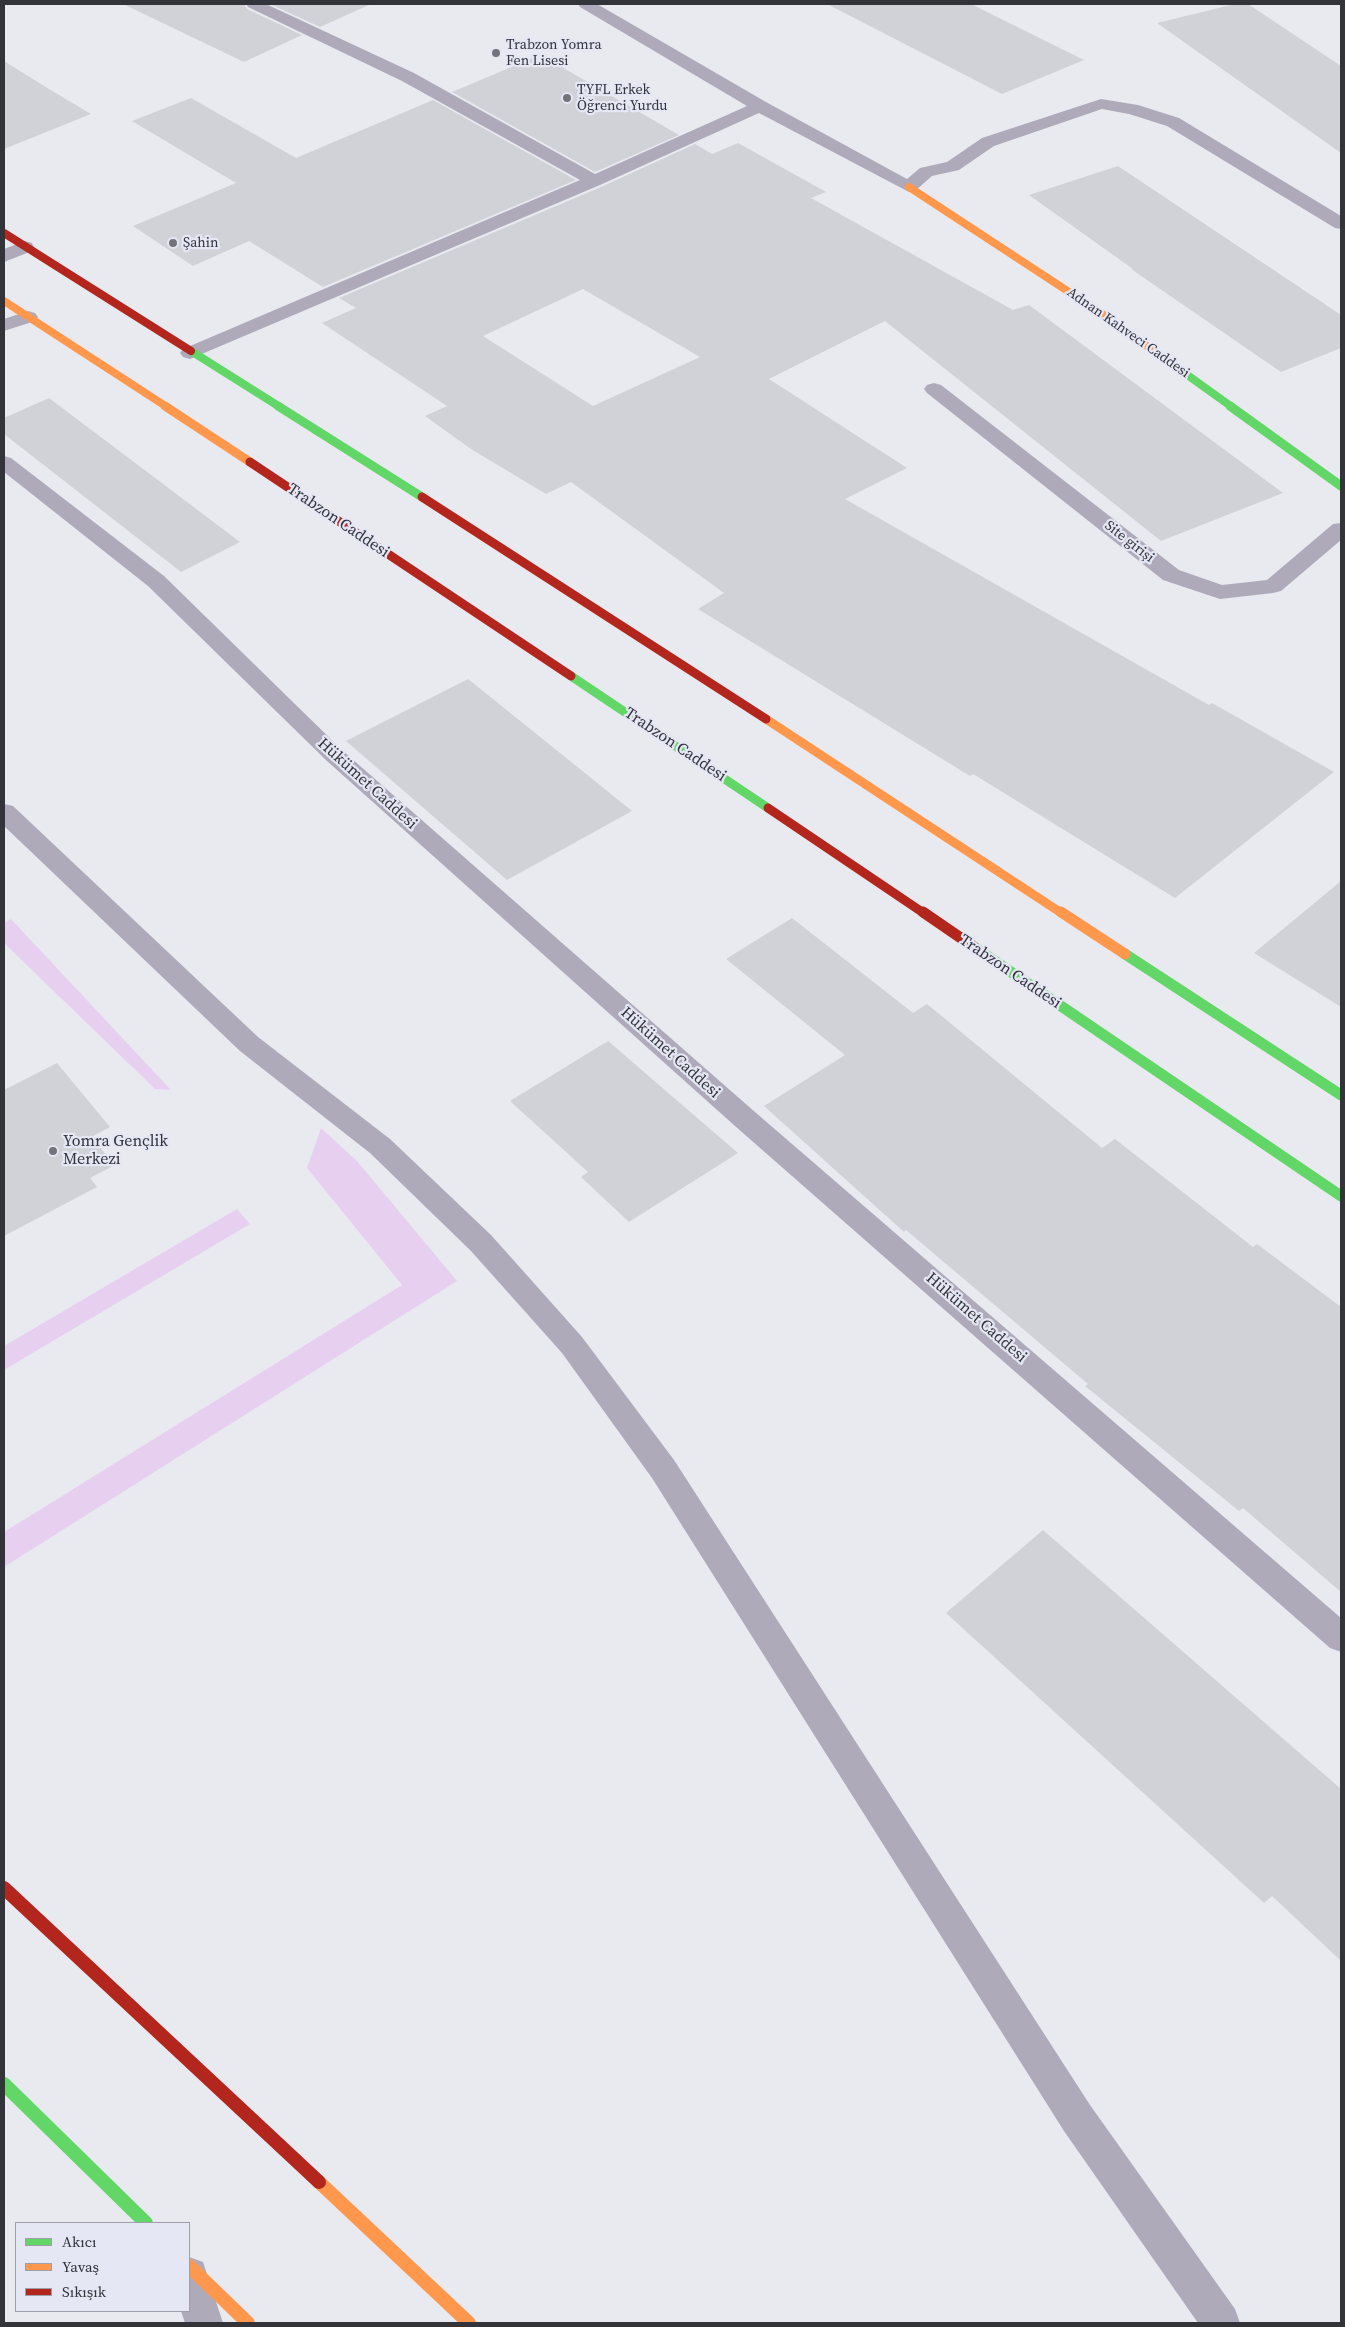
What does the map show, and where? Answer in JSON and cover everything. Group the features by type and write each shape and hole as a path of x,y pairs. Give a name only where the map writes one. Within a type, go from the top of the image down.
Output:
{"main road":[{"name":"Adnan Kahveci Caddesi","path":"910,188 1095,309 1341,486"},
{"path":"4,233 190,353 569,590 1341,1095"},
{"name":"Trabzon Caddesi","path":"4,301 743,791 1341,1196"},
{"path":"4,1888 469,2323"},
{"path":"4,2084 145,2222"},
{"path":"190,2267 248,2323"}],"street":[{"path":"254,4 408,78 594,181"},
{"path":"586,4 760,106 910,188 926,172 953,166 988,142 1101,104 1132,109 1173,122 1341,224"},
{"path":"190,353 594,181 760,106"},
{"path":"4,256 25,247"},
{"path":"4,325 28,317"},
{"name":"Site girişi","path":"934,389 1171,575 1220,592 1273,586 1341,528"},
{"name":"Hükümet Caddesi","path":"4,462 156,581 335,756 745,1118 1341,1638"},
{"path":"4,812 249,1044 380,1146 481,1244 572,1345 664,1469 1077,2118 1221,2323"},
{"path":"190,2279 204,2323"}],"shaded area":[{"path":"11,919 171,1090 155,1089 4,943 4,923"},
{"path":"321,1128 357,1161 457,1281 4,1567 4,1532 402,1285 307,1168"},
{"path":"237,1209 250,1224 4,1370 4,1346"}],"building":[{"path":"123,4 244,4 247,9 302,35 244,62"},
{"path":"270,4 371,4 320,27"},
{"path":"827,4 971,4 1084,60 1002,94"},
{"path":"1235,4 1248,4 1341,66 1341,153 1157,23"},
{"path":"533,58 540,62 548,59 679,135 595,172 452,92"},
{"path":"4,61 49,89 91,114 4,149"},
{"path":"191,98 296,158 433,100 576,180 323,287 249,241 193,266 133,226 236,183 132,121"},
{"path":"738,143 826,192 811,198 1013,310 1029,305 1283,493 1161,541 885,321 769,379 907,468 845,499 1209,705 1212,703 1334,772 1175,898 973,774 970,776 698,609 724,593 571,482 546,494 471,449 425,416 447,406 322,323 356,308 339,298 601,187 695,144 712,154","holes":["583,289 700,357 593,406 483,336"]},
{"path":"1118,166 1341,315 1341,348 1281,372 1131,269 1133,269 1029,195"},
{"path":"49,398 240,542 181,572 4,434 4,418"},
{"path":"468,679 632,811 507,880 346,741"},
{"path":"1341,881 1341,1007 1254,953"},
{"path":"792,918 913,1013 927,1004 1102,1148 1115,1139 1253,1247 1257,1244 1341,1307 1341,1592 1243,1508 1239,1511 1085,1386 1088,1384 906,1230 904,1232 764,1106 845,1055 726,959"},
{"path":"608,1041 738,1153 629,1222 581,1177 588,1172 510,1101"},
{"name":"Yomra Gençlik Merkezi","path":"57,1063 110,1127 91,1137 115,1165 90,1178 97,1187 4,1236 4,1090"},
{"path":"1043,1530 1341,1789 1341,1961 1272,1896 1264,1903 946,1613"}],"traffic: fast":[{"path":"191,351 422,497"},
{"path":"1179,369 1341,486"},
{"path":"571,676 768,808"},
{"path":"974,947 1341,1196"},
{"path":"1125,954 1341,1095"},
{"path":"4,2084 145,2222"}],"traffic: slow":[{"path":"909,187 1095,309 1179,369"},
{"path":"4,301 250,462"},
{"path":"766,719 1125,954"},
{"path":"319,2182 469,2323"},
{"path":"190,2267 248,2323"}],"traffic: jam":[{"path":"4,233 191,351"},
{"path":"250,462 571,676"},
{"path":"422,497 766,719"},
{"path":"768,808 974,947"},
{"path":"4,1888 319,2182"}],"place":[{"name":"Trabzon Yomra Fen Lisesi","path":"496,53"},
{"name":"TYFL Erkek Öğrenci Yurdu","path":"567,98"},
{"name":"Şahin","path":"173,243"},
{"name":"Yomra Gençlik Merkezi","path":"53,1151"}]}
